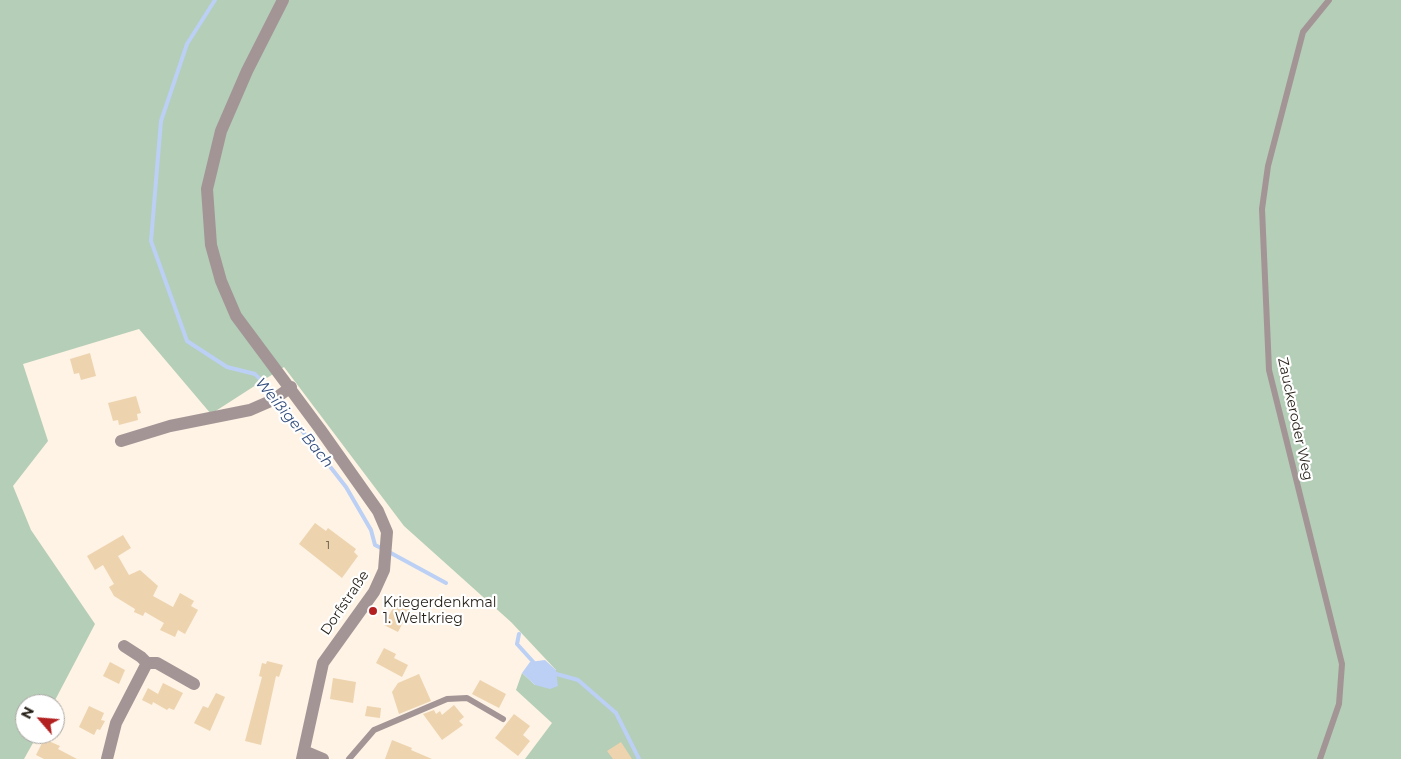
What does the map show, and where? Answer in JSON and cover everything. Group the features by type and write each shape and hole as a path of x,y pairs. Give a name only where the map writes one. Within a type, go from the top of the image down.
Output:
{"street":[{"name":"Dorfstraße","path":"283,0 247,71 221,131 208,189 208,197 211,244 224,290 236,316 320,428 378,511 387,532 384,570 374,592 323,663 303,755 323,759"},
{"path":"121,441 170,426 250,410 276,398 291,387"},
{"path":"124,646 147,663 157,663 194,684"},
{"path":"107,759 116,723 147,663"}],"lane":[{"name":"Zauckeroder Weg","path":"1320,759 1339,704 1342,664 1268,370 1262,209 1268,166 1303,32 1328,0"},
{"path":"349,759 374,730 446,699 467,698 504,719"}],"green space":[{"path":"0,0 1401,0 1401,759 525,759 552,723 516,690 522,673 535,685 556,670 511,622 404,526 284,367 211,414 139,329 23,364 48,441 13,486 31,530 95,624 58,694 15,694 15,744 32,744 24,759 0,759"}],"water":[{"path":"545,660 556,670 558,686 550,689 535,685 522,673 530,662"}],"building":[{"path":"90,353 96,376 81,380 79,373 74,374 70,359"},
{"path":"136,396 141,413 137,414 138,420 119,425 118,420 113,421 108,403"},
{"path":"315,523 326,531 328,528 356,549 354,552 358,556 342,578 299,544"},
{"path":"123,535 131,548 118,556 129,575 140,570 158,586 153,596 173,607 180,593 194,601 191,606 198,610 185,634 178,630 175,637 160,630 164,623 145,612 143,616 134,612 135,609 114,596 109,587 114,584 103,565 95,570 87,556"},
{"path":"396,602 410,609 398,632 384,625"},
{"path":"384,648 396,654 394,658 408,665 402,677 376,663"},
{"path":"267,661 283,665 279,677 276,676 261,745 245,741 262,677 259,676 262,663 266,664"},
{"path":"110,662 125,670 119,684 103,676"},
{"path":"419,674 431,701 399,714 392,692 398,683"},
{"path":"333,678 356,682 353,703 330,699"},
{"path":"480,680 506,694 499,708 472,694"},
{"path":"163,683 183,693 174,710 169,708 167,710 153,702 152,705 142,700 148,688 158,694"},
{"path":"216,693 225,697 210,731 194,723 203,706 208,708"},
{"path":"454,705 464,717 459,721 463,725 442,740 423,714 434,710 436,714 440,711 442,715"},
{"path":"89,706 104,713 101,720 105,721 100,730 97,729 94,735 79,727"},
{"path":"367,706 381,708 380,718 365,716"},
{"path":"514,714 530,726 523,735 530,741 518,756 495,738"},
{"path":"392,740 412,748 411,750 432,759 385,759"},
{"path":"621,742 632,759 613,759 607,751"},
{"path":"42,744 55,744 60,746 58,749 77,759 44,759 36,755"}],"waterway":[{"name":"Weißiger Bach","path":"215,0 187,44 161,121 151,241 187,341 227,367 255,374 271,391 346,487 371,530 375,545 383,549"},
{"name":"Weißiger Bach","path":"389,552 446,583"},
{"name":"Weißiger Bach","path":"519,634 517,644 536,665"},
{"name":"Weißiger Bach","path":"553,673 578,680 616,713 639,759"}],"place":[{"name":"Kriegerdenkmal 1. Weltkrieg","path":"373,611"}]}
